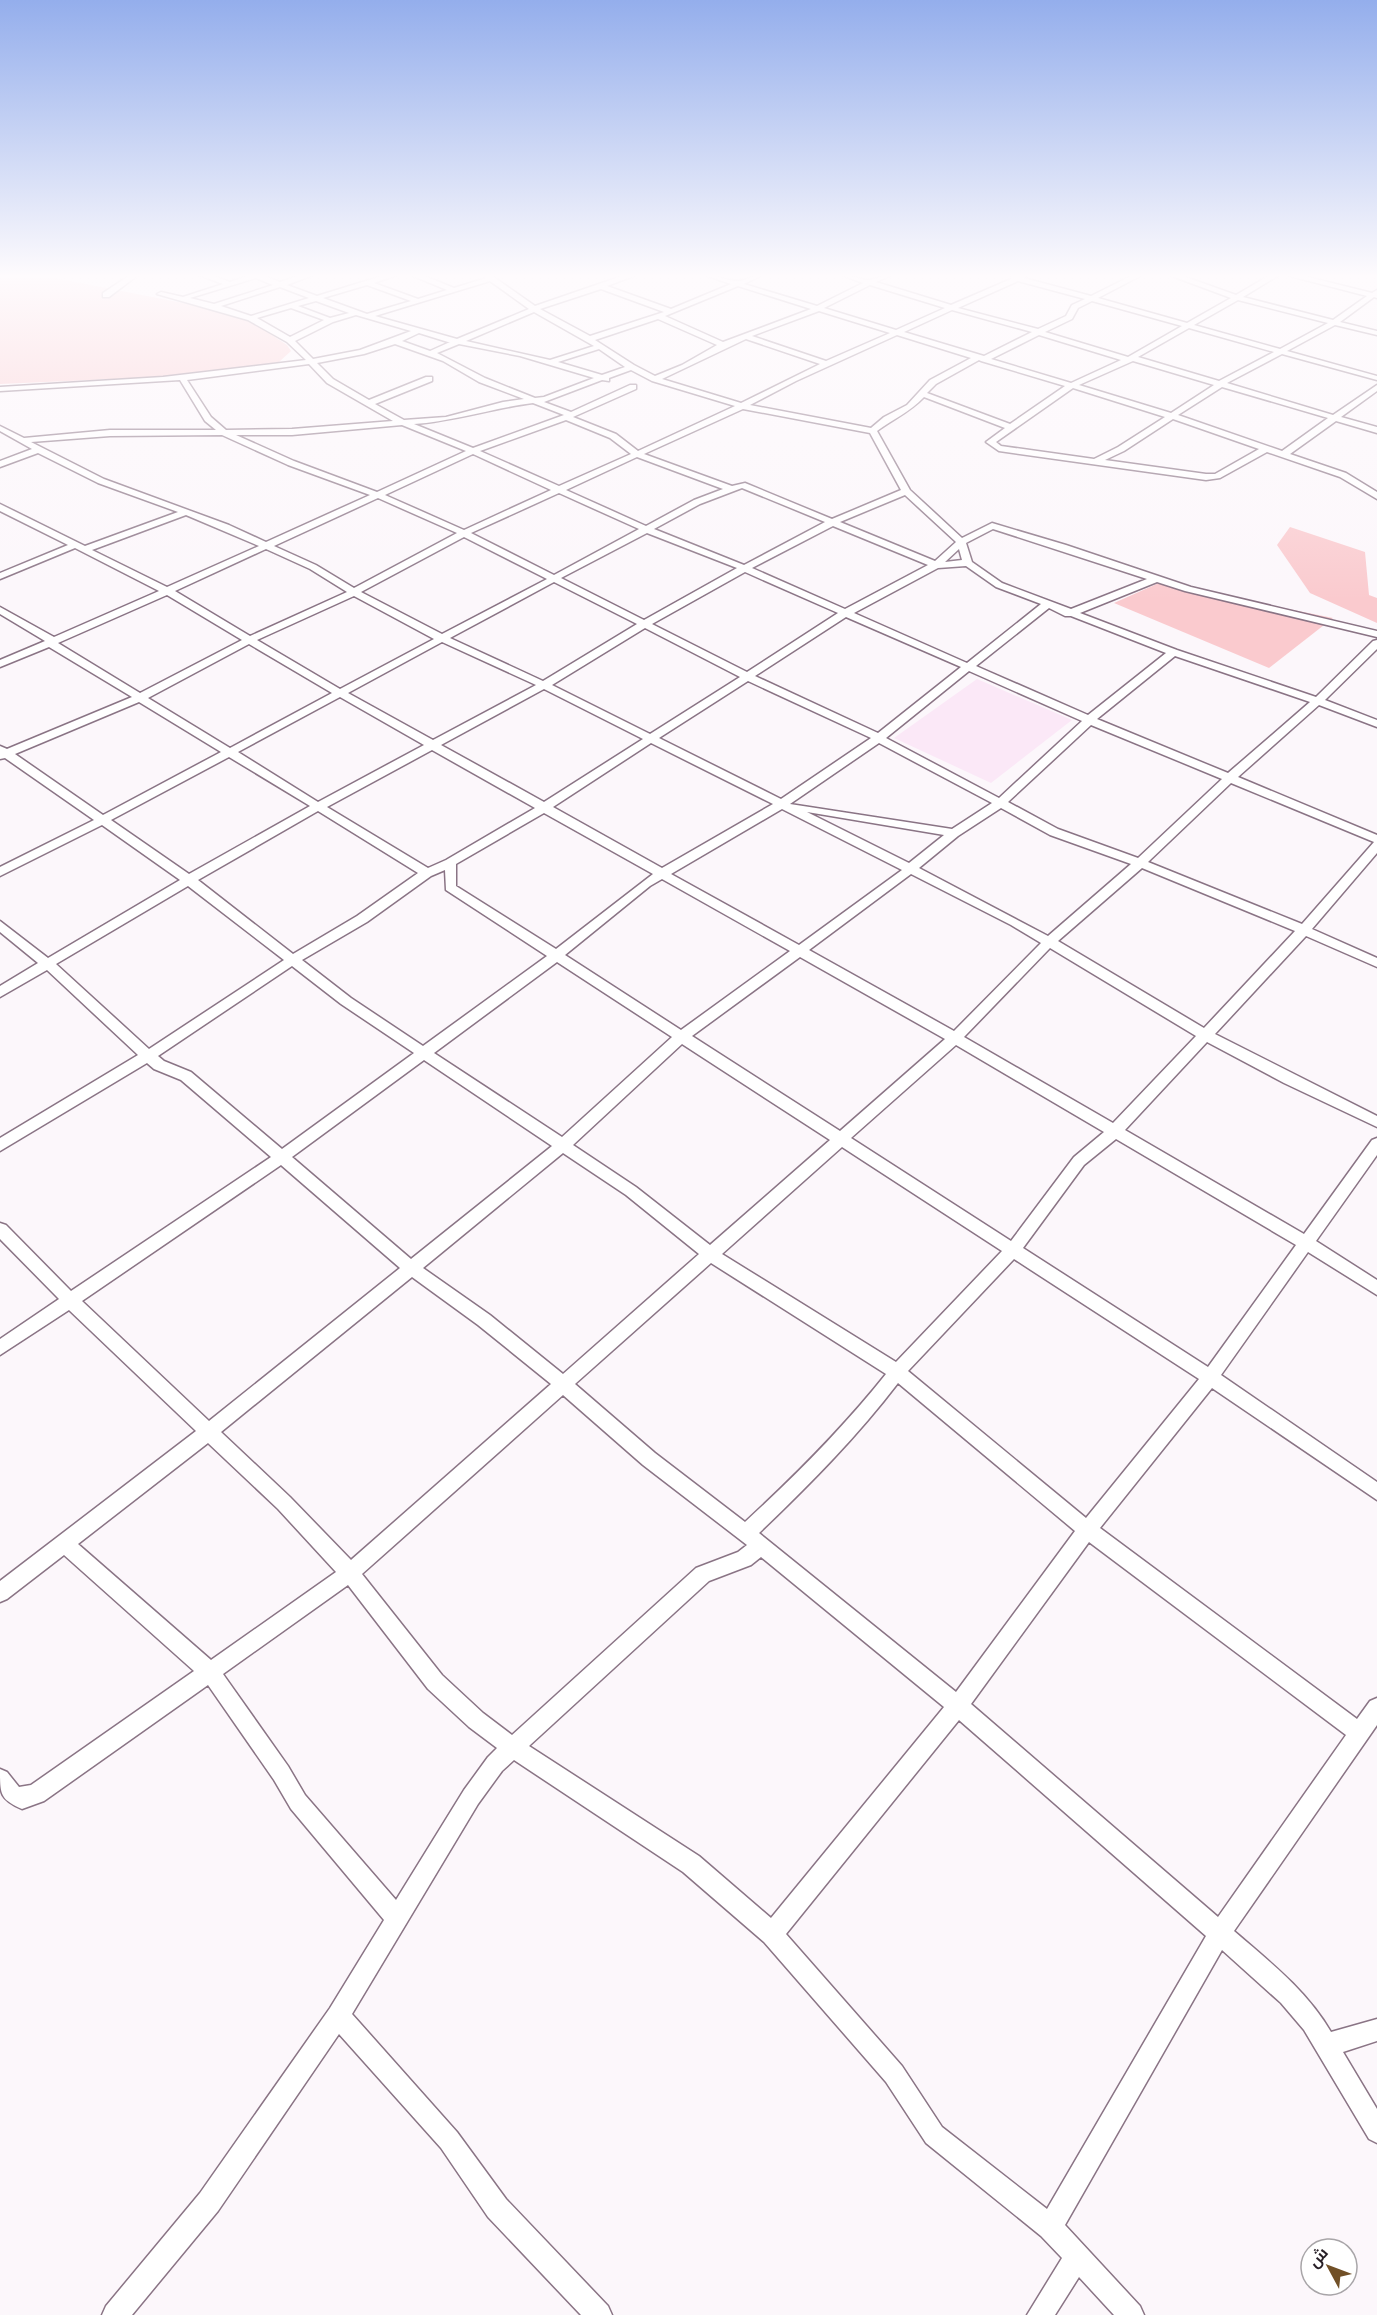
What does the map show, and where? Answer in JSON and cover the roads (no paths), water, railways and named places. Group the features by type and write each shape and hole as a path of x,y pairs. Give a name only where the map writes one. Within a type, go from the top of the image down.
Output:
{"street":[{"path":"0,389 109,383"},
{"path":"186,383 208,419 225,433 291,463 378,495 464,533 747,676 879,738 1054,832 1140,863 1304,930 1377,963"},
{"path":"334,383 401,422 473,451 648,530 847,612 1089,720 1377,839"},
{"path":"370,403 419,383"},
{"path":"491,383 584,422 629,446 636,454 729,488"},
{"path":"24,441 110,433 332,430 446,419 503,404 536,400 587,383"},
{"path":"618,383 633,387"},
{"path":"0,664 167,591 473,451 568,416 647,383"},
{"path":"668,383 742,406 873,431 887,419 910,407 932,383"},
{"path":"2,752 139,698 249,640 354,592 464,533 788,383"},
{"path":"1061,383 1172,416 1284,454 1342,476 1377,496"},
{"path":"1077,383 992,439 990,444 1215,477 1267,448"},
{"path":"1095,461 1121,449 1222,383"},
{"path":"1222,383 1377,430"},
{"path":"1284,454 1377,387"},
{"path":"923,394 1010,427"},
{"path":"0,428 64,464 101,481 187,512 268,545 313,567 354,592 443,639 544,685 1016,922 1204,1034 1288,1079 1377,1122"},
{"path":"873,431 906,491 961,543 968,563 999,585 1069,614 1318,701 1377,724"},
{"path":"0,464 40,449"},
{"path":"0,872 103,820 697,502 729,488 742,485 936,565 968,563"},
{"path":"0,992 317,807 544,685 644,623 831,523 906,491"},
{"path":"0,507 167,591 340,693 955,1038 1305,1242 1377,1288"},
{"path":"0,576 187,512"},
{"path":"0,1145 148,1056 294,959 362,919 427,873 450,863 544,807 847,612 936,565 961,543 992,526 1218,597 1377,634"},
{"path":"1069,614 1155,579"},
{"path":"0,1348 280,1158 557,955 646,883 782,804 879,738 1046,605"},
{"path":"0,610 227,753 427,873"},
{"path":"0,1779 12,1795 22,1799 37,1794 350,1573 955,1038 1049,942 1140,863 1231,777 1318,701 1377,643"},
{"path":"0,1593 210,1431 562,1146 682,1036 801,951 909,870 954,833 999,804 1089,720 1173,652"},
{"path":"2,752 189,880 346,1001 657,1209 710,1254 897,1372 1087,1530 1360,1732"},
{"path":"782,804 954,833"},
{"path":"115,2315 209,2202 338,2016 396,1917 471,1797 495,1764 703,1574 744,1558 753,1539 857,1423 897,1372 1013,1250 1079,1161 1114,1132 1304,930 1377,845"},
{"path":"450,863 452,872 450,886 1210,1377 1377,1492"},
{"path":"0,925 159,1065 186,1076 410,1267 484,1320 563,1384 649,1459 753,1539 958,1706 1220,1933 1289,1995 1312,2022 1377,2131"},
{"path":"772,1934 958,1706 1087,1530 1210,1377 1377,1143"},
{"path":"0,1229 71,1301 284,1503 350,1573 435,1682 476,1720 512,1747 691,1864 772,1934 894,2074 934,2135 1050,2227 1131,2315"},
{"path":"65,1544 210,1672 281,1773 298,1802 396,1917"},
{"path":"1050,2227 1220,1933 1377,1708"},
{"path":"338,2016 449,2140 497,2208 599,2315"},
{"path":"1326,2045 1377,2030"},
{"path":"1040,2315 1077,2257"}]}
